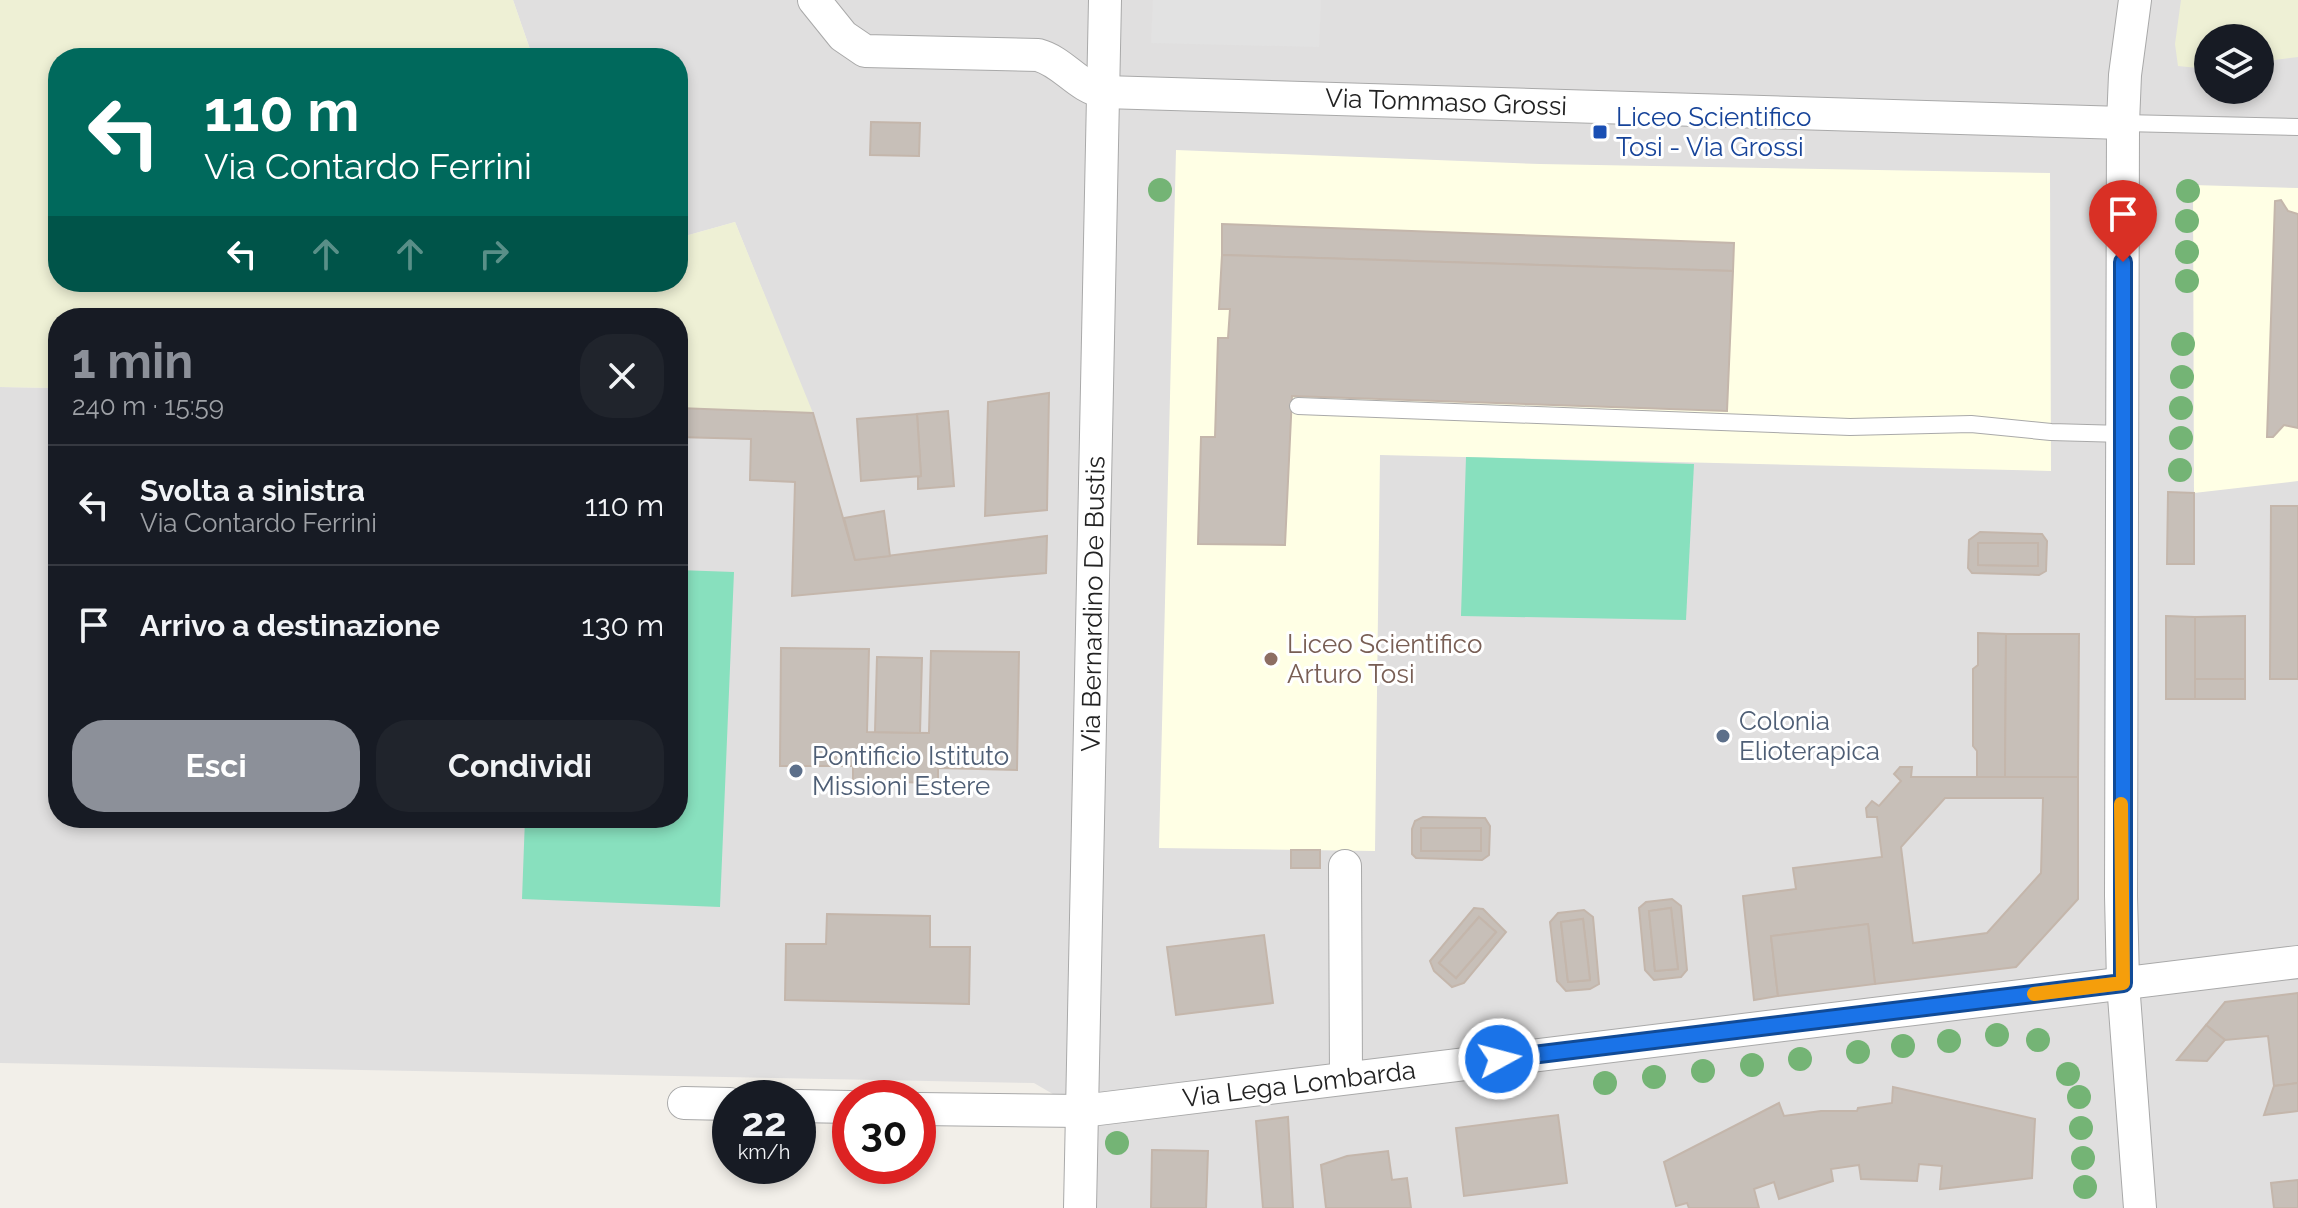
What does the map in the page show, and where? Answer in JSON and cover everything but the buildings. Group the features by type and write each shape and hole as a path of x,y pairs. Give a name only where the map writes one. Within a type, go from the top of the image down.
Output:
{"street":[{"path":"814,0 843,36 865,51 1038,55 1059,63 1090,89 1104,92"},
{"name":"Via Bernardino De Bustis","path":"1080,1208 1105,0"},
{"path":"2135,0 2125,75 2123,123 2123,983 2140,1208"},
{"name":"Via Tommaso Grossi","path":"1104,92 2123,123"},
{"path":"1345,866 1346,1077"},
{"name":"Via Lega Lombarda","path":"936,1109 1082,1111 2298,962"},
{"path":"684,1103 712,1104"}],"lane":[{"path":"2123,123 2298,127"},
{"path":"1298,406 1850,427 1960,424 2051,432 2123,434"}],"shaded area":[{"path":"0,0 513,0 530,48 48,48 48,292 688,292 688,235 735,222 813,413 688,408 688,308 48,308 48,388 0,387"},
{"path":"513,0 2298,0 2298,1208 1080,1208 1082,1111 1034,1083 0,1063 0,387 48,388 48,828 688,828 688,408 812,413 735,222 688,235 688,48 530,48"},
{"path":"1153,0 1321,0 1319,47 1151,43"},
{"path":"2181,0 2298,0 2298,57 2274,60 2274,24 2194,24 2194,68 2178,66 2175,44"},
{"name":"Liceo Scientifico Arturo Tosi","path":"1176,150 1540,164 2050,173 2051,471 1380,455 1375,851 1159,848"},
{"path":"2193,185 2298,188 2298,481 2194,493"}],"green space":[{"path":"1466,457 1694,464 1686,620 1461,616"},
{"path":"688,570 734,572 720,907 522,899 525,828 688,828"}],"slow traffic":[{"path":"2034,994 2123,983 2121,804"}],"place":[{"name":"Liceo Scientifico Tosi - Via Grossi","path":"1600,132"},
{"name":"Liceo Scientifico Arturo Tosi","path":"1271,659"},
{"name":"Colonia Elioterapica","path":"1723,736"},
{"name":"Pontificio Istituto Missioni Estere","path":"796,771"}],"route":[{"path":"1499,1059 2123,983 2123,262"}]}
